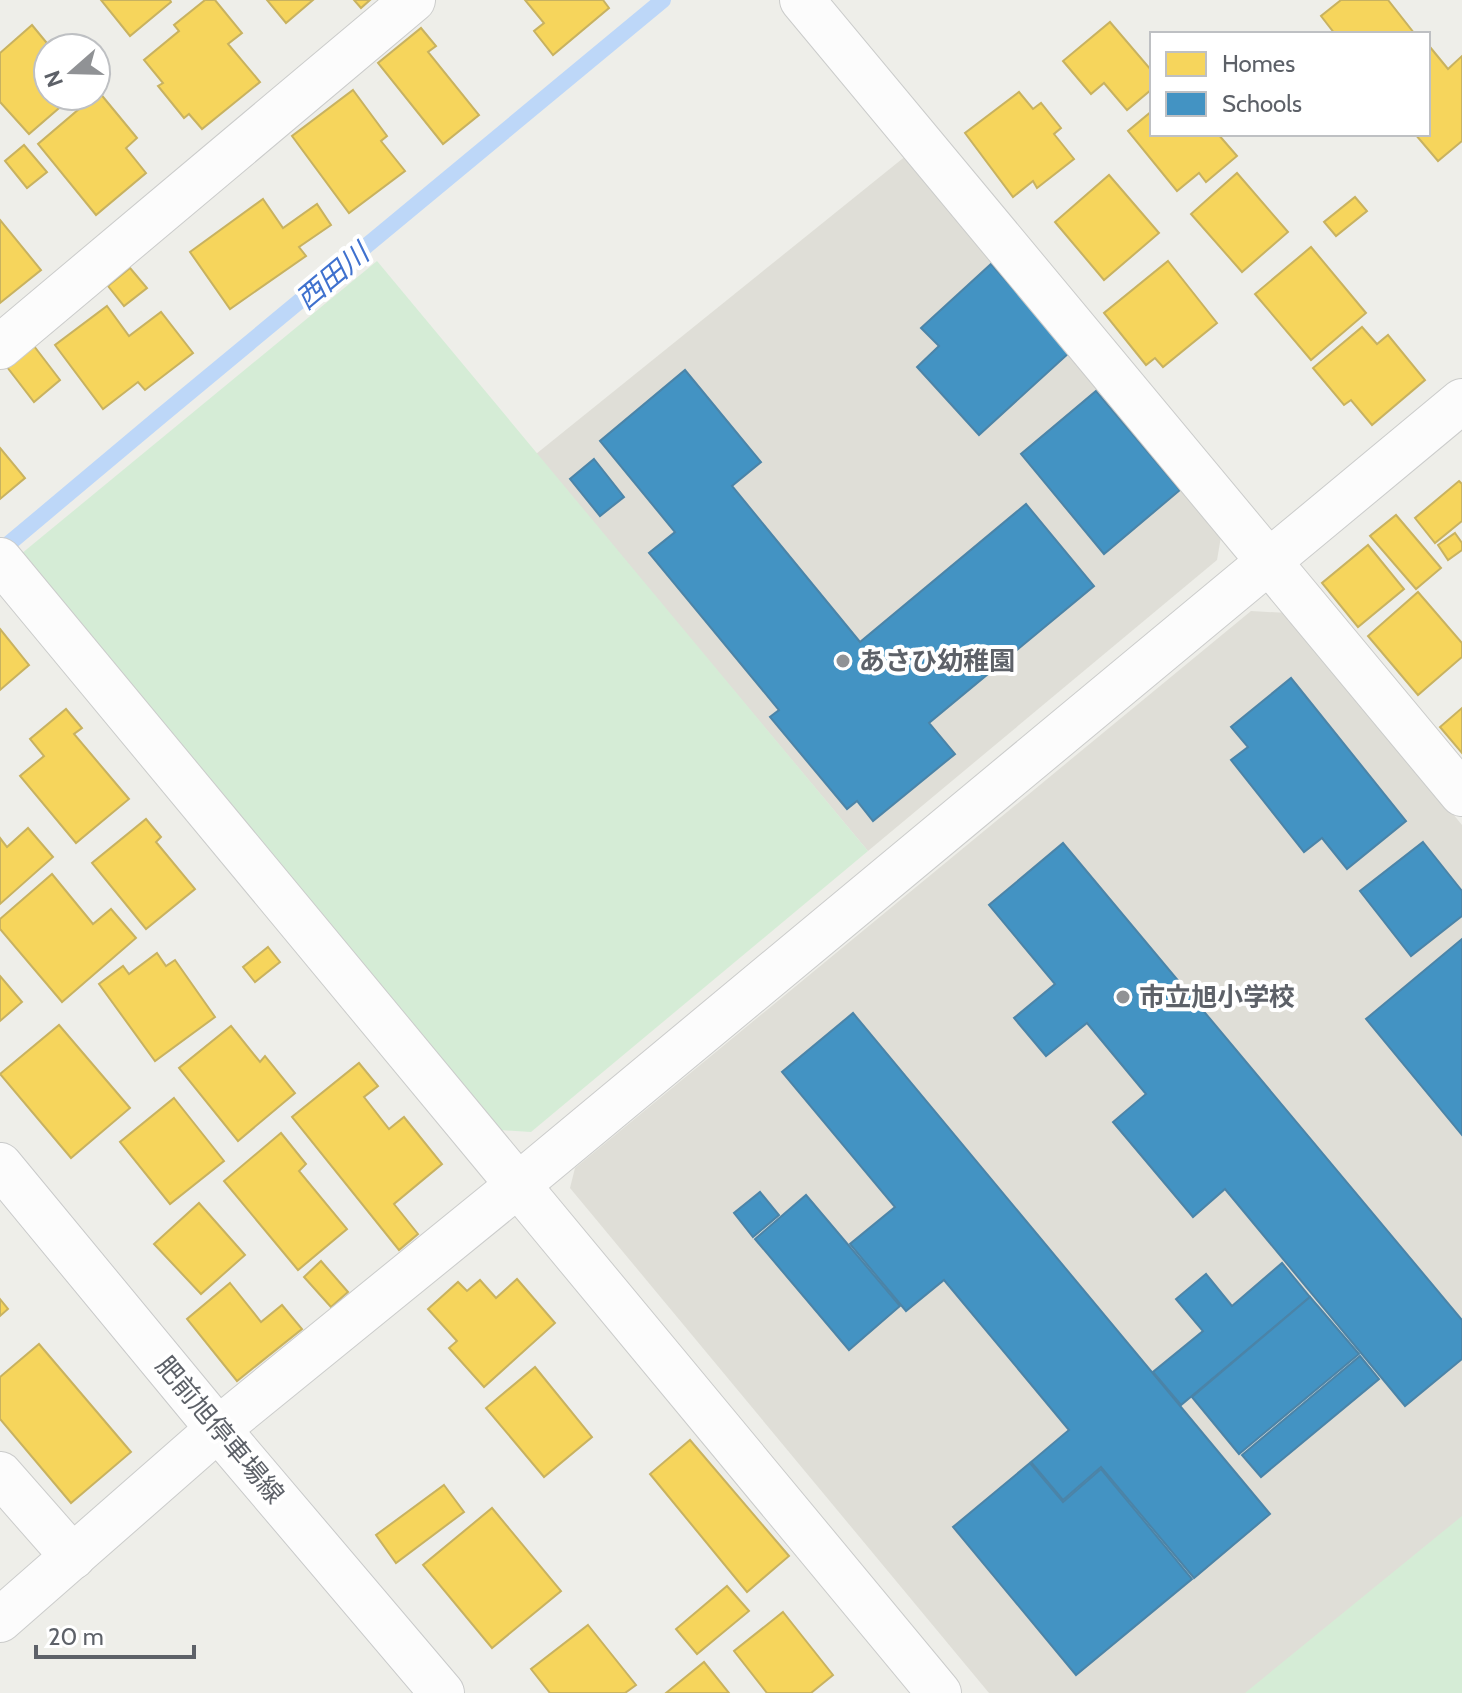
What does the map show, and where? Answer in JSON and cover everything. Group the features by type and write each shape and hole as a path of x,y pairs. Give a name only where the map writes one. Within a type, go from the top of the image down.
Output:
{"street":[{"path":"0,347 413,0"},
{"path":"802,0 1462,794"},
{"path":"0,1620 218,1429 518,1185 1462,401"},
{"path":"3,564 939,1693"},
{"name":"肥前旭停車場線","path":"0,1165 442,1693"},
{"path":"0,1474 73,1557"}],"shaded area":[{"path":"907,155 1222,531 1217,560 868,851 536,454"},
{"name":"市立旭小学校","path":"1251,611 1288,613 1462,825 1462,1693 989,1693 570,1188 575,1168"}],"green space":[{"path":"377,261 868,851 531,1132 500,1130 21,554"},
{"path":"1462,1516 1462,1693 1245,1693"}],"building: Homes":[{"path":"101,0 170,0 171,2 130,36"},
{"path":"205,0 215,0 242,33 228,44 260,82 202,129 189,114 184,118 158,86 163,83 144,60 179,31 174,25"},
{"path":"267,0 313,0 286,23"},
{"path":"354,0 370,0 361,8"},
{"path":"525,0 603,0 609,8 553,55 534,31 544,23"},
{"path":"1341,0 1388,0 1413,32 1333,32 1321,16"},
{"path":"1110,22 1150,69 1150,91 1127,110 1104,83 1091,94 1063,61"},
{"path":"32,25 38,32 32,32 32,112 54,112 29,134 0,102 0,53"},
{"path":"421,28 436,46 428,52 479,115 443,144 378,63"},
{"path":"1430,47 1448,69 1462,56 1462,141 1438,161 1417,136 1430,136"},
{"path":"353,90 387,136 381,141 405,171 349,213 292,136"},
{"path":"1019,92 1033,109 1041,103 1061,128 1054,134 1074,159 1037,188 1033,181 1013,197 965,133"},
{"path":"112,108 137,138 126,148 146,173 96,215 38,144 76,112 112,112"},
{"path":"1150,113 1150,136 1220,136 1237,156 1206,182 1199,173 1177,191 1128,131"},
{"path":"24,145 47,172 27,188 5,161"},
{"path":"1237,173 1288,232 1242,272 1191,214"},
{"path":"1109,175 1159,233 1104,280 1055,222"},
{"path":"1355,197 1367,211 1336,236 1324,222"},
{"path":"263,199 283,228 317,204 331,225 299,247 306,256 230,309 190,252"},
{"path":"0,220 41,270 0,303"},
{"path":"1311,247 1366,313 1311,360 1255,294"},
{"path":"1168,261 1217,323 1163,367 1155,358 1146,365 1104,313"},
{"path":"130,268 147,288 124,306 108,286"},
{"path":"107,306 129,336 161,312 193,353 145,390 138,382 103,409 55,345"},
{"path":"1362,327 1377,344 1388,335 1425,380 1372,425 1351,400 1344,405 1313,368"},
{"path":"34,346 60,380 34,402 7,367"},
{"path":"0,448 25,478 0,499"},
{"path":"1459,481 1462,484 1462,521 1435,543 1415,518"},
{"path":"1396,515 1441,568 1416,589 1370,536"},
{"path":"1455,533 1462,543 1462,550 1448,560 1438,545"},
{"path":"1368,545 1404,589 1358,627 1322,583"},
{"path":"1418,592 1462,643 1462,657 1418,695 1368,636"},
{"path":"0,629 29,665 0,690"},
{"path":"1462,708 1462,753 1440,727"},
{"path":"66,709 82,728 74,734 129,799 76,843 20,776 44,756 30,739"},
{"path":"146,819 161,837 156,842 195,889 146,929 92,863"},
{"path":"28,828 53,857 0,904 0,838 7,847"},
{"path":"52,874 93,924 111,909 136,938 62,1002 0,929 0,919"},
{"path":"268,947 280,962 255,982 243,967"},
{"path":"157,953 166,966 175,960 215,1017 155,1061 99,984 123,966 129,974"},
{"path":"0,976 22,1002 0,1021"},
{"path":"59,1025 130,1108 71,1158 0,1074"},
{"path":"231,1026 260,1062 265,1056 295,1093 238,1141 179,1068"},
{"path":"359,1063 378,1086 364,1097 389,1129 404,1117 442,1164 394,1204 418,1234 399,1250 292,1117"},
{"path":"174,1098 224,1161 170,1204 120,1142"},
{"path":"281,1133 306,1164 299,1171 347,1229 298,1270 224,1181"},
{"path":"199,1203 245,1255 201,1294 154,1244"},
{"path":"321,1261 348,1292 331,1307 304,1277"},
{"path":"517,1279 555,1323 484,1387 449,1348 457,1341 428,1309 458,1282 467,1291 480,1280 496,1298"},
{"path":"230,1283 261,1322 282,1305 302,1329 237,1381 187,1319"},
{"path":"0,1299 8,1309 0,1316"},
{"path":"39,1344 131,1452 71,1503 0,1419 0,1377"},
{"path":"535,1367 592,1437 544,1477 486,1408"},
{"path":"690,1440 789,1556 747,1592 650,1474"},
{"path":"444,1485 464,1512 396,1563 376,1535"},
{"path":"492,1508 561,1591 492,1648 423,1565"},
{"path":"727,1586 749,1611 697,1654 676,1629"},
{"path":"783,1612 833,1675 811,1693 767,1693 734,1651"},
{"path":"588,1625 636,1685 625,1693 550,1693 531,1669"},
{"path":"704,1662 729,1693 666,1693"}],"building: Schools":[{"path":"991,264 1070,352 979,435 917,367 939,346 921,328"},
{"path":"685,370 761,462 732,486 860,642 1026,504 1094,586 929,723 955,754 873,821 857,801 847,809 770,717 779,710 649,553 675,532 600,441"},
{"path":"1096,391 1180,490 1104,554 1021,454"},
{"path":"594,459 624,497 600,516 570,479"},
{"path":"1291,678 1406,821 1347,869 1322,838 1304,852 1231,760 1248,747 1231,727"},
{"path":"1423,842 1462,891 1462,916 1411,956 1360,891"},
{"path":"1063,843 1462,1320 1462,1359 1405,1406 1225,1189 1193,1217 1113,1122 1146,1094 1087,1023 1046,1056 1014,1018 1055,984 989,905"},
{"path":"1462,939 1462,1135 1366,1019"},
{"path":"853,1013 1270,1514 1194,1578 1101,1467 1063,1500 1031,1462 1069,1430 944,1280 906,1311 850,1244 895,1207 782,1072"},
{"path":"760,1192 779,1215 753,1237 734,1213"},
{"path":"806,1195 900,1306 849,1350 755,1239"},
{"path":"1282,1263 1310,1297 1181,1405 1153,1372 1203,1331 1176,1299 1206,1274 1232,1306"},
{"path":"1310,1297 1359,1354 1239,1454 1192,1397"},
{"path":"1360,1356 1379,1379 1261,1477 1242,1455"},
{"path":"1030,1463 1063,1502 1101,1469 1192,1579 1076,1675 953,1527"}],"waterway":[{"name":"西田川","path":"0,551 663,0"}],"place":[{"name":"あさひ幼稚園","path":"843,661"},
{"name":"市立旭小学校","path":"1123,997"}]}
